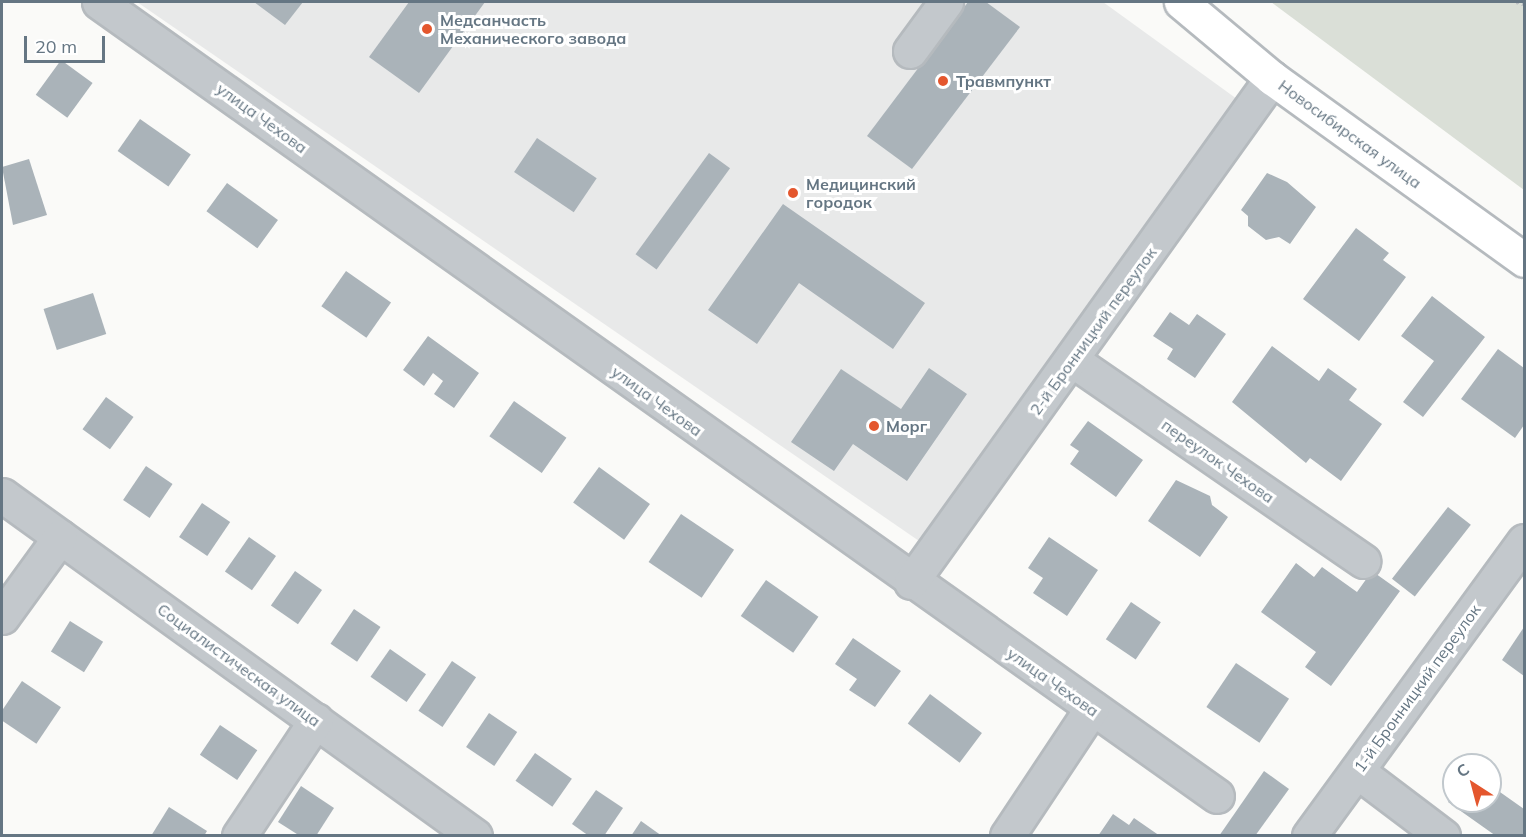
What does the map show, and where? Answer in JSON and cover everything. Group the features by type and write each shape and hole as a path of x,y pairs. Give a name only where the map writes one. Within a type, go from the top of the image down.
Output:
{"main road":[{"name":"Новосибирская улица","path":"1181,2 1272,78 1524,260"}],"street":[{"name":"улица Чехова","path":"99,2 911,582 1217,796"},
{"path":"910,51 946,2"},
{"name":"2-й Бронницкий переулок","path":"911,582 1272,78"},
{"name":"переулок Чехова","path":"1072,360 1363,561"},
{"name":"Социалистическая улица","path":"2,495 475,836"},
{"path":"2,617 60,537"},
{"name":"1-й Бронницкий переулок","path":"1309,836 1524,541"},
{"path":"1007,836 1092,708"},
{"path":"239,836 316,720"},
{"path":"1357,771 1443,836"}],"path":[{"path":"1516,2 1524,4"}],"shaded area":[{"name":"Медицинский городок","path":"137,2 1103,2 1237,99 922,543"},
{"path":"1271,2 1524,2 1524,190"}],"building":[{"path":"254,2 303,2 285,25"},
{"name":"Медсанчасть Механического завода","path":"409,2 485,2 419,93 369,57"},
{"name":"Травмпункт","path":"968,2 986,2 1020,27 912,169 867,136"},
{"path":"61,60 93,83 67,118 36,95"},
{"path":"140,119 191,155 168,187 118,151"},
{"path":"537,138 597,178 574,212 514,172"},
{"path":"709,153 730,168 657,269 636,254"},
{"path":"29,159 47,215 13,225 2,167"},
{"path":"1267,173 1287,182 1316,207 1290,244 1279,237 1266,240 1248,226 1248,216 1241,210"},
{"path":"227,183 278,220 257,248 206,211"},
{"path":"783,204 925,303 893,349 799,283 757,344 708,310"},
{"path":"1356,228 1389,253 1383,260 1406,277 1359,341 1303,299"},
{"path":"346,271 391,303 366,338 321,306"},
{"path":"93,293 106,334 57,350 44,309"},
{"path":"1432,296 1485,337 1423,417 1403,402 1434,361 1401,336"},
{"path":"1170,312 1189,325 1197,314 1226,334 1195,378 1167,359 1173,349 1153,336"},
{"path":"428,336 479,373 454,408 434,394 443,381 433,373 424,386 403,370"},
{"path":"1272,346 1319,381 1328,368 1357,389 1349,400 1382,424 1341,481 1310,458 1306,463 1232,402"},
{"path":"1498,349 1524,368 1524,425 1515,438 1461,399"},
{"name":"Морг","path":"929,368 967,394 907,481 853,444 834,471 791,442 841,369 901,409"},
{"path":"106,397 134,417 110,449 82,429"},
{"path":"514,401 566,438 542,473 489,436"},
{"path":"1088,421 1143,460 1116,497 1070,464 1079,451 1070,445"},
{"path":"146,466 173,484 150,518 123,500"},
{"path":"599,467 650,504 624,540 573,503"},
{"path":"1176,480 1210,496 1212,505 1228,517 1200,557 1148,521"},
{"path":"202,503 230,522 207,556 179,537"},
{"path":"1448,507 1471,525 1415,597 1392,579"},
{"path":"681,514 734,550 702,598 649,562"},
{"path":"249,537 276,556 252,590 225,571"},
{"path":"1049,537 1098,570 1067,616 1033,593 1043,578 1028,568"},
{"path":"1296,563 1314,577 1322,567 1357,592 1372,571 1400,591 1331,686 1305,667 1316,652 1261,612"},
{"path":"295,571 322,590 298,624 271,605"},
{"path":"766,580 818,617 793,653 741,616"},
{"path":"1131,602 1161,622 1136,659 1106,639"},
{"path":"354,609 381,627 357,662 331,644"},
{"path":"70,621 103,642 84,672 51,652"},
{"path":"1524,627 1524,676 1502,660"},
{"path":"853,638 901,671 875,707 849,690 857,679 835,664"},
{"path":"390,649 426,674 407,702 370,677"},
{"path":"452,661 476,677 442,727 418,711"},
{"path":"1236,663 1289,699 1259,743 1206,707"},
{"path":"22,681 61,707 36,744 2,721 2,711"},
{"path":"930,694 982,733 960,763 908,724"},
{"path":"489,713 517,732 494,766 466,747"},
{"path":"220,725 257,750 237,780 200,755"},
{"path":"535,753 572,779 552,807 515,781"},
{"path":"1264,771 1289,789 1255,836 1219,836"},
{"path":"301,786 334,808 316,836 300,836 278,822"},
{"path":"596,790 623,808 604,836 589,836 572,824"},
{"path":"1502,793 1524,809 1524,836 1496,836 1464,813 1502,813"},
{"path":"169,807 207,831 204,836 151,836"},
{"path":"1113,814 1129,825 1134,818 1160,836 1098,836"},
{"path":"641,821 662,836 631,836"}],"place":[{"name":"Медсанчасть Механического завода","path":"427,29"},
{"name":"Травмпункт","path":"943,81"},
{"name":"Медицинский городок","path":"793,193"},
{"name":"Морг","path":"874,426"}]}
